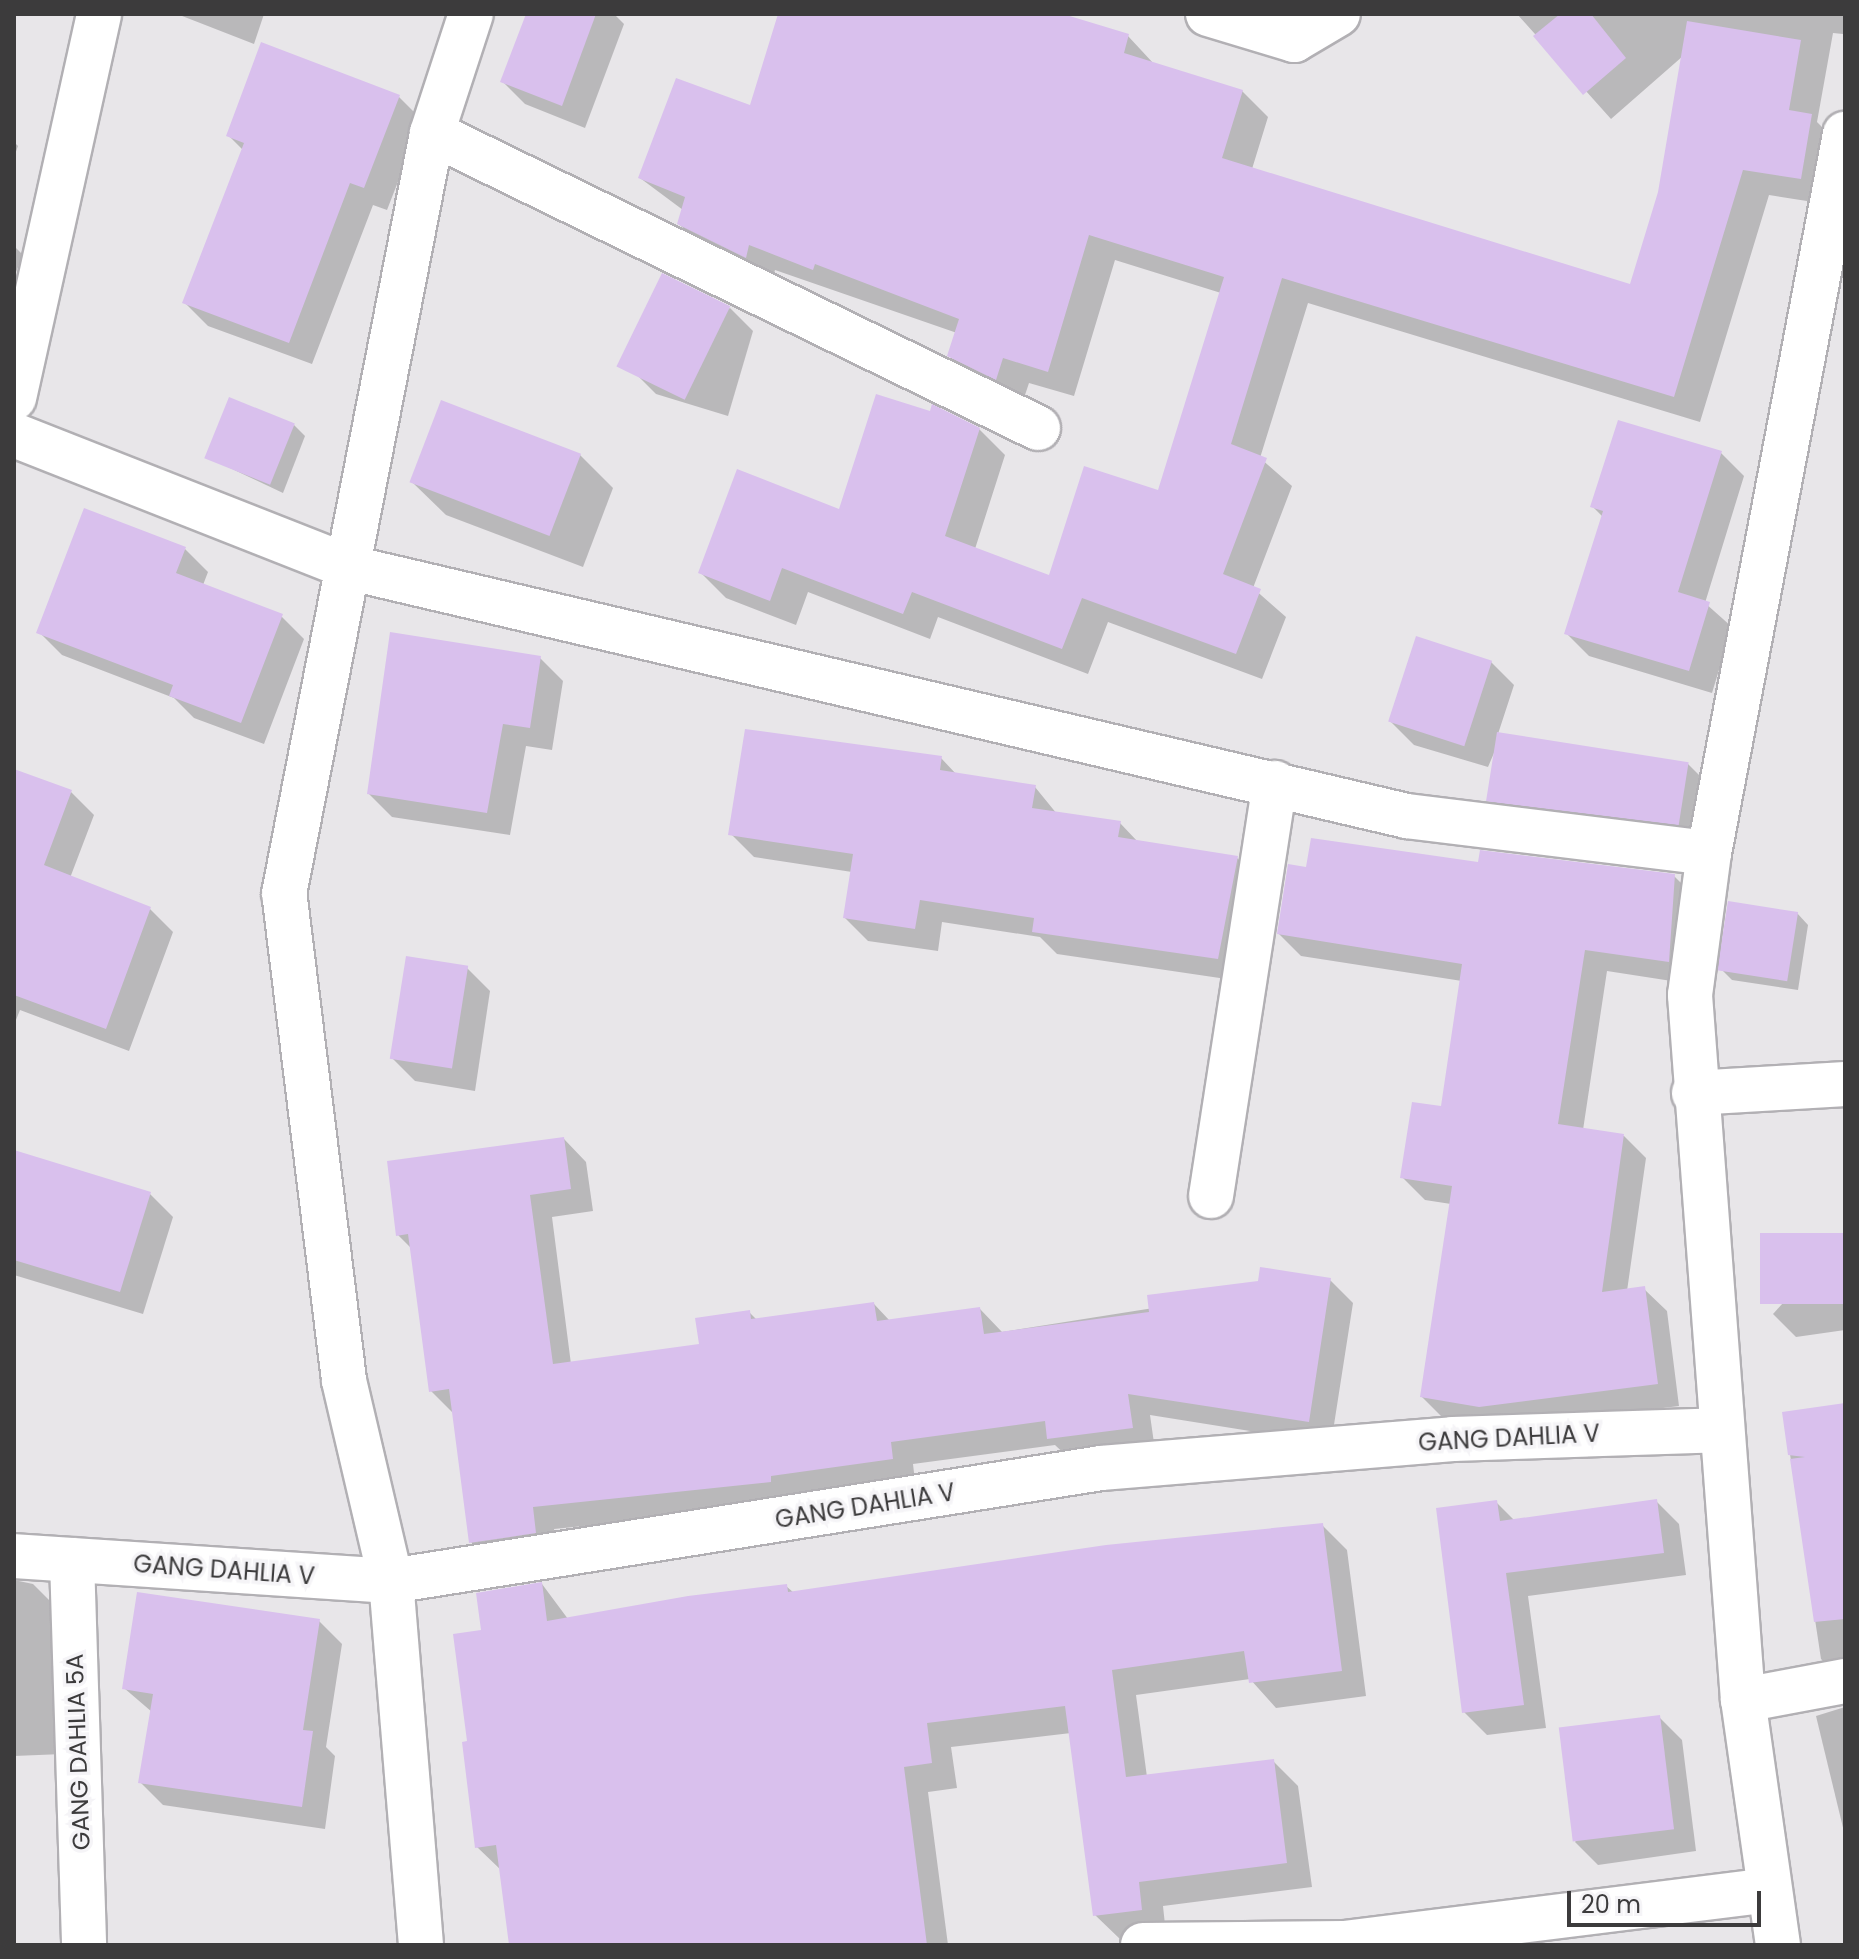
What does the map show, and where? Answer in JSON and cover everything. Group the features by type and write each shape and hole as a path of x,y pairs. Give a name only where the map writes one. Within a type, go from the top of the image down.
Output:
{"street":[{"path":"14,398 99,14"},
{"path":"421,1945 391,1581 344,1380 284,894 351,568 432,133 471,14"},
{"path":"1208,14 1294,40 1338,14"},
{"path":"432,133 1038,428"},
{"path":"1778,1945 1743,1700 1719,1430 1694,1093 1690,995 1709,853 1845,134"},
{"path":"14,435 351,568 1407,816 1709,853"},
{"path":"1211,1196 1275,783"},
{"path":"1694,1093 1845,1084"},
{"name":"GANG DAHLIA V","path":"14,1556 391,1581 1101,1468 1453,1439 1719,1430"},
{"name":"GANG DAHLIA 5A","path":"72,1560 84,1945"},
{"path":"1743,1700 1845,1681"},
{"path":"1143,1945 1344,1943 1769,1890"}],"building":[{"path":"526,14 596,14 562,106 500,82"},
{"path":"778,14 1063,14 1129,34 1124,53 1243,90 1222,158 1630,284 1658,192 1687,21 1801,40 1789,110 1812,114 1801,179 1743,170 1674,397 1282,278 1231,444 1267,458 1223,574 1261,589 1236,654 1082,598 1062,649 912,592 903,614 782,568 770,601 698,573 737,469 839,509 876,394 930,411 932,404 980,428 945,536 1049,575 1084,466 1158,490 1224,277 1089,235 1048,372 1003,358 996,380 947,356 959,319 815,264 813,270 749,245 746,258 677,224 685,197 638,178 676,78 750,105"},
{"path":"1560,14 1591,14 1626,58 1583,95 1533,36"},
{"path":"261,42 400,95 364,188 350,183 289,343 182,303 244,143 226,136"},
{"path":"662,273 730,306 685,400 616,366"},
{"path":"229,397 295,424 270,485 204,458"},
{"path":"441,400 581,454 550,536 409,482"},
{"path":"1618,420 1722,451 1678,592 1710,602 1689,671 1564,634 1603,511 1590,507"},
{"path":"84,508 186,547 176,573 283,614 241,723 169,696 173,685 36,633"},
{"path":"390,632 541,656 530,728 503,724 487,813 367,794"},
{"path":"1416,636 1492,661 1464,746 1388,722"},
{"path":"745,729 942,756 940,770 1036,785 1032,808 1121,821 1118,837 1238,856 1218,959 1032,932 1034,918 920,900 915,929 843,918 853,854 728,835"},
{"path":"1497,732 1689,762 1678,831 1486,801"},
{"path":"14,769 72,790 44,865 151,907 106,1029 14,995"},
{"path":"1311,838 1478,862 1480,850 1675,874 1669,962 1585,950 1558,1124 1624,1134 1602,1292 1645,1286 1658,1384 1479,1407 1420,1397 1452,1186 1400,1178 1412,1102 1441,1106 1462,964 1277,934 1288,864 1306,867"},
{"path":"1728,901 1798,912 1787,981 1717,970"},
{"path":"406,956 468,966 452,1069 390,1059"},
{"path":"564,1137 571,1189 530,1195 553,1364 699,1344 695,1318 750,1310 751,1319 874,1302 877,1321 980,1307 984,1334 1149,1312 1147,1295 1258,1281 1260,1267 1331,1278 1309,1422 1128,1394 1133,1428 1047,1439 1045,1421 891,1442 893,1459 771,1476 771,1482 533,1507 536,1533 469,1543 449,1389 429,1392 408,1234 396,1236 387,1161"},
{"path":"14,1150 151,1192 120,1292 14,1260"},
{"path":"1760,1233 1845,1233 1845,1304 1760,1304"},
{"path":"1845,1403 1845,1619 1814,1622 1790,1459 1805,1457 1788,1455 1782,1412"},
{"path":"1657,1499 1664,1553 1506,1573 1524,1705 1462,1713 1436,1508 1497,1500 1500,1521"},
{"path":"1323,1523 1342,1671 1249,1683 1244,1651 1112,1670 1126,1777 1274,1759 1287,1863 1139,1882 1142,1910 1093,1916 1065,1706 927,1723 932,1763 904,1767 927,1945 509,1945 496,1845 475,1848 462,1742 467,1741 453,1634 481,1630 476,1593 542,1582 547,1621 688,1596 787,1584 788,1592 1106,1545"},
{"path":"137,1592 320,1619 303,1730 313,1731 302,1807 138,1783 153,1694 122,1689"},
{"path":"1660,1715 1674,1829 1573,1842 1559,1727"}]}
